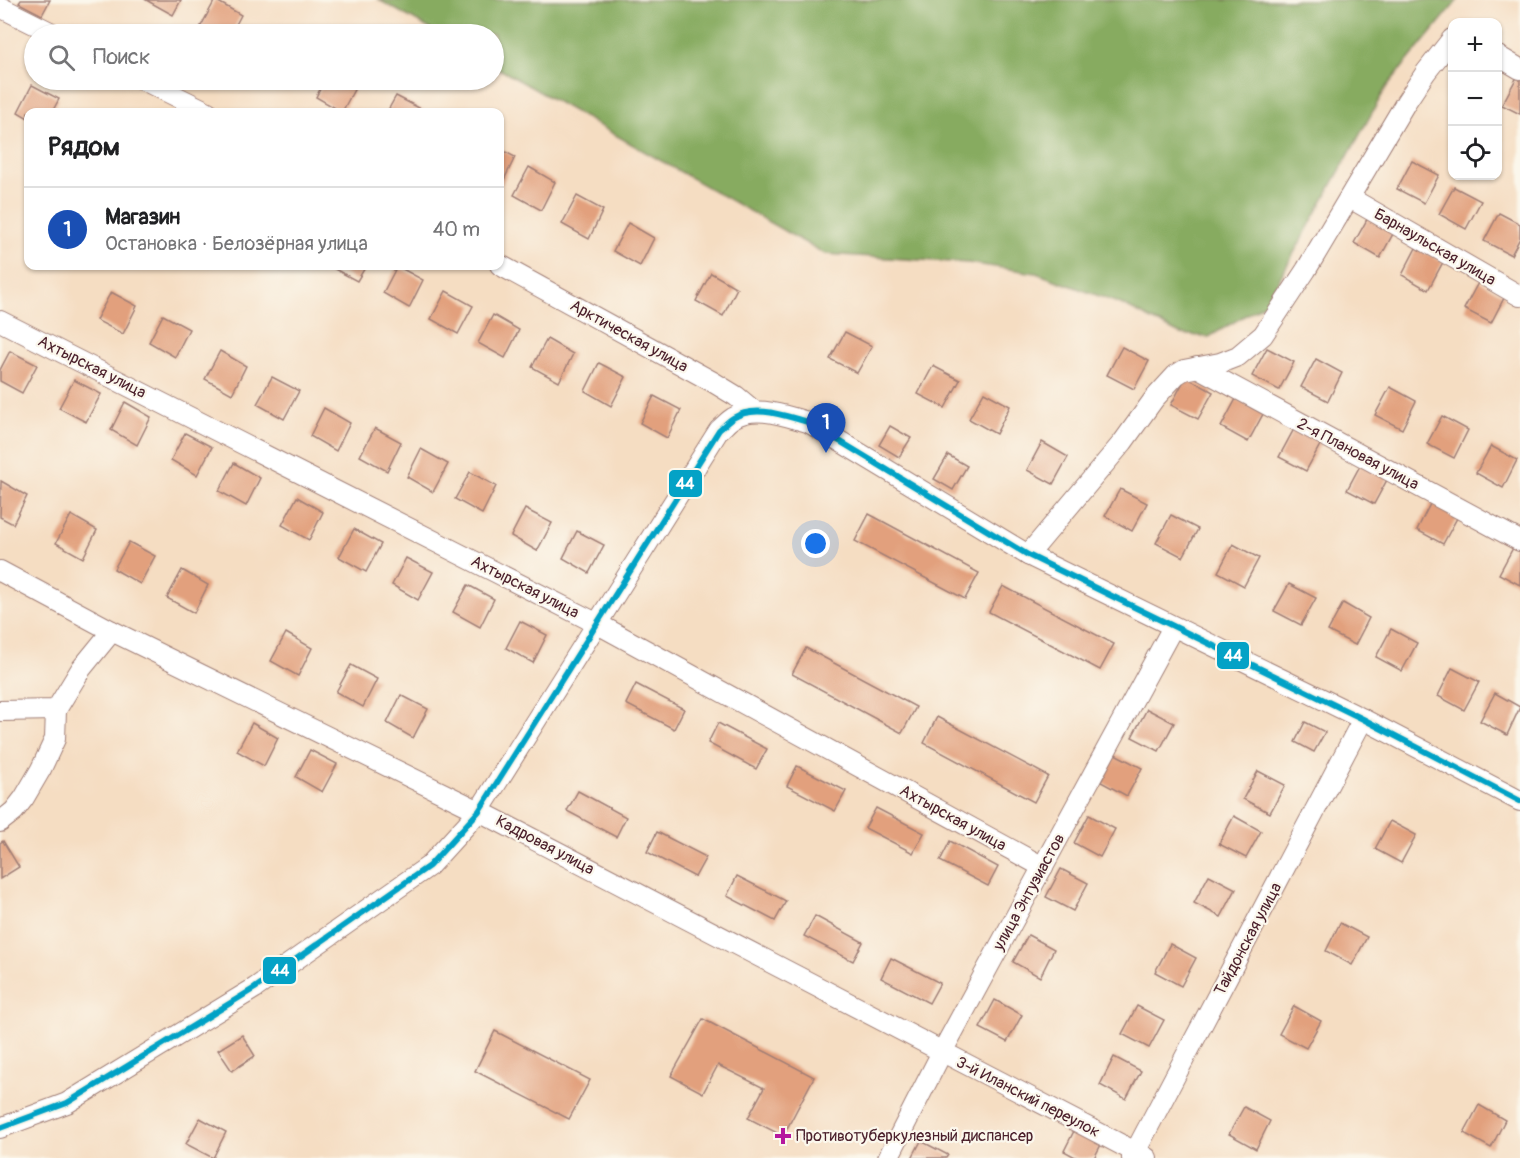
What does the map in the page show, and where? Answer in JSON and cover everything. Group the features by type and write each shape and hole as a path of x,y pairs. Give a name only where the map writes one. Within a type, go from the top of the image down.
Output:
{"street":[{"path":"0,7 34,24"},
{"path":"1028,555 1123,442 1170,381 1184,370 1220,363 1238,356 1263,335 1306,270 1406,102 1448,44"},
{"path":"1502,59 1520,69"},
{"path":"163,90 200,108"},
{"name":"Барнаульская улица","path":"1350,198 1520,296"},
{"name":"Арктическая улица","path":"504,267 713,382 736,396 754,411"},
{"name":"Ахтырская улица","path":"0,321 596,623 1044,867"},
{"name":"2-я Плановая улица","path":"1197,367 1520,541"},
{"path":"0,1128 67,1103 255,988 429,866 479,811 719,430 734,417 754,411 780,414 808,422 1028,555 1363,719 1520,801"},
{"name":"Кадровая улица","path":"0,571 112,631 479,811 942,1052"},
{"name":"улица Энтузиастов","path":"888,1158 942,1052 1173,627"},
{"path":"0,822 14,811 24,798 55,740 56,710 81,669 112,631"},
{"path":"0,711 56,710"},
{"name":"Тайдонская улица","path":"1138,1156 1363,719"},
{"name":"3-й Иланский переулок","path":"942,1052 1138,1156"}],"green space":[{"path":"379,0 1458,0 1387,86 1266,303 1209,337 1180,334 1121,304 1036,273 968,263 825,254 504,72 504,24 421,24"}],"building":[{"path":"21,0 50,0 42,15 19,3"},
{"path":"146,0 181,0 173,15"},
{"path":"215,0 241,15 236,24 202,24"},
{"path":"1517,77 1520,78 1520,114 1502,105"},
{"path":"29,90 42,90 59,99 54,108 24,108 24,116 18,112"},
{"path":"320,90 354,90 344,108 335,108 316,97"},
{"path":"396,96 419,108 389,108"},
{"path":"504,151 515,157 504,180"},
{"path":"1412,161 1439,175 1424,203 1397,189"},
{"path":"529,167 555,182 541,210 514,195"},
{"path":"1454,187 1481,201 1466,229 1439,214"},
{"path":"577,196 603,210 589,239 562,224"},
{"path":"1499,213 1520,224 1520,238 1511,255 1484,241"},
{"path":"1369,216 1395,230 1380,258 1354,243"},
{"path":"628,223 654,238 640,266 613,251"},
{"path":"1416,248 1443,262 1428,290 1402,275"},
{"path":"336,270 364,270 357,281"},
{"path":"395,270 404,270 423,280 409,308 383,293"},
{"path":"711,273 737,288 723,316 696,301"},
{"path":"1479,281 1505,296 1491,323 1464,309"},
{"path":"446,291 473,306 458,334 431,319"},
{"path":"111,292 137,306 123,334 96,320"},
{"path":"163,315 189,329 175,357 149,342"},
{"path":"493,315 519,330 505,358 478,343"},
{"path":"845,332 872,346 857,373 830,359"},
{"path":"547,339 573,354 559,382 532,367"},
{"path":"1122,347 1149,361 1134,389 1107,375"},
{"path":"1267,348 1294,362 1279,390 1252,376"},
{"path":"10,351 37,365 22,393 0,381 0,370"},
{"path":"220,351 246,366 232,394 205,379"},
{"path":"1316,359 1342,373 1328,401 1301,387"},
{"path":"599,363 626,377 611,406 585,391"},
{"path":"933,366 960,380 945,408 918,394"},
{"path":"272,377 299,391 284,419 257,404"},
{"path":"1186,377 1213,392 1198,419 1171,405"},
{"path":"74,380 101,394 86,422 59,408"},
{"path":"1390,387 1416,401 1402,429 1375,415"},
{"path":"984,392 1010,406 996,434 969,419"},
{"path":"654,396 681,410 667,438 640,423"},
{"path":"1236,399 1263,414 1248,442 1221,427"},
{"path":"125,402 151,417 137,445 111,430"},
{"path":"324,408 350,423 336,451 310,436"},
{"path":"1442,416 1468,430 1454,458 1427,444"},
{"path":"890,426 911,438 899,457 879,445"},
{"path":"375,428 401,442 387,471 360,456"},
{"path":"1294,429 1321,443 1306,471 1279,457"},
{"path":"185,433 212,447 197,475 171,460"},
{"path":"1042,442 1068,457 1053,484 1027,470"},
{"path":"1491,446 1517,460 1503,488 1476,473"},
{"path":"421,449 448,464 433,492 407,477"},
{"path":"948,455 967,466 953,490 934,479"},
{"path":"1362,462 1389,476 1374,504 1347,490"},
{"path":"234,463 260,478 246,506 219,491"},
{"path":"470,472 496,486 482,514 455,499"},
{"path":"1,481 27,496 13,524 0,517"},
{"path":"1120,489 1147,503 1132,531 1105,516"},
{"path":"297,497 323,512 309,540 282,525"},
{"path":"1431,502 1458,516 1443,544 1417,530"},
{"path":"525,509 552,523 537,551 511,536"},
{"path":"869,514 979,573 965,599 855,541"},
{"path":"71,515 97,530 83,558 56,543"},
{"path":"1171,515 1198,529 1183,557 1156,543"},
{"path":"354,529 381,544 366,572 339,557"},
{"path":"577,531 604,545 589,573 563,558"},
{"path":"129,542 155,556 140,584 114,569"},
{"path":"1233,544 1259,558 1244,586 1218,572"},
{"path":"1514,546 1520,550 1520,585 1499,574"},
{"path":"406,558 433,572 418,600 392,585"},
{"path":"182,570 208,585 194,613 167,598"},
{"path":"1289,584 1316,598 1301,625 1274,611"},
{"path":"468,585 494,599 480,627 453,612"},
{"path":"1003,586 1114,644 1100,670 989,612"},
{"path":"1343,603 1369,618 1355,645 1328,631"},
{"path":"520,621 547,635 533,663 506,648"},
{"path":"1391,629 1417,643 1402,671 1376,657"},
{"path":"286,633 312,648 298,676 271,661"},
{"path":"806,648 916,707 902,733 792,674"},
{"path":"351,665 377,679 363,707 336,692"},
{"path":"1452,668 1479,682 1464,710 1438,696"},
{"path":"636,684 684,709 674,729 626,704"},
{"path":"1495,693 1520,707 1507,735 1480,721"},
{"path":"401,695 428,709 413,738 387,723"},
{"path":"1147,709 1174,723 1159,751 1132,737"},
{"path":"937,717 1048,776 1034,802 924,743"},
{"path":"1305,722 1325,732 1314,752 1295,742"},
{"path":"252,723 278,738 264,766 237,751"},
{"path":"718,723 767,749 756,769 708,743"},
{"path":"310,750 337,764 322,792 296,777"},
{"path":"1115,754 1142,768 1127,796 1101,782"},
{"path":"797,766 846,791 835,811 787,786"},
{"path":"1258,771 1285,785 1270,813 1243,799"},
{"path":"578,791 626,817 616,837 567,811"},
{"path":"876,808 924,833 913,853 865,828"},
{"path":"1089,815 1115,829 1100,857 1074,843"},
{"path":"1234,816 1261,831 1246,858 1219,844"},
{"path":"1390,821 1416,835 1401,863 1375,849"},
{"path":"657,832 706,857 695,877 647,852"},
{"path":"3,841 19,867 0,879 0,843"},
{"path":"950,841 998,867 988,886 940,861"},
{"path":"1061,869 1088,883 1073,911 1046,897"},
{"path":"1209,875 1236,889 1221,917 1194,903"},
{"path":"737,876 786,901 775,921 727,896"},
{"path":"815,916 863,942 853,961 804,936"},
{"path":"1340,923 1367,937 1352,965 1326,951"},
{"path":"1028,935 1054,949 1040,977 1013,962"},
{"path":"1170,944 1196,958 1181,986 1155,972"},
{"path":"891,958 940,983 929,1003 881,978"},
{"path":"995,1000 1022,1015 1007,1042 980,1028"},
{"path":"1137,1006 1164,1020 1149,1048 1122,1034"},
{"path":"1294,1006 1321,1021 1306,1048 1279,1034"},
{"path":"703,1019 814,1077 783,1136 748,1118 764,1088 718,1065 703,1093 671,1076"},
{"path":"495,1031 590,1080 569,1119 475,1071"},
{"path":"242,1035 255,1056 232,1071 218,1050"},
{"path":"1114,1057 1141,1071 1126,1099 1100,1085"},
{"path":"1479,1105 1505,1120 1491,1148 1464,1133"},
{"path":"1244,1107 1270,1121 1256,1149 1229,1134"},
{"path":"200,1118 226,1132 213,1158 186,1144"},
{"path":"1078,1123 1105,1137 1094,1158 1077,1158 1064,1151"},
{"path":"921,1141 948,1155 946,1158 912,1158"}],"transit line":[{"name":"44","path":"0,1128 67,1103 255,988 429,866 479,811 719,430 733,418 751,412 770,412 808,422 1028,555 1363,719 1520,801"}],"place":[{"name":"Магазин","path":"826,453"},
{"name":"Противотуберкулезный диспансер","path":"783,1136"}]}
